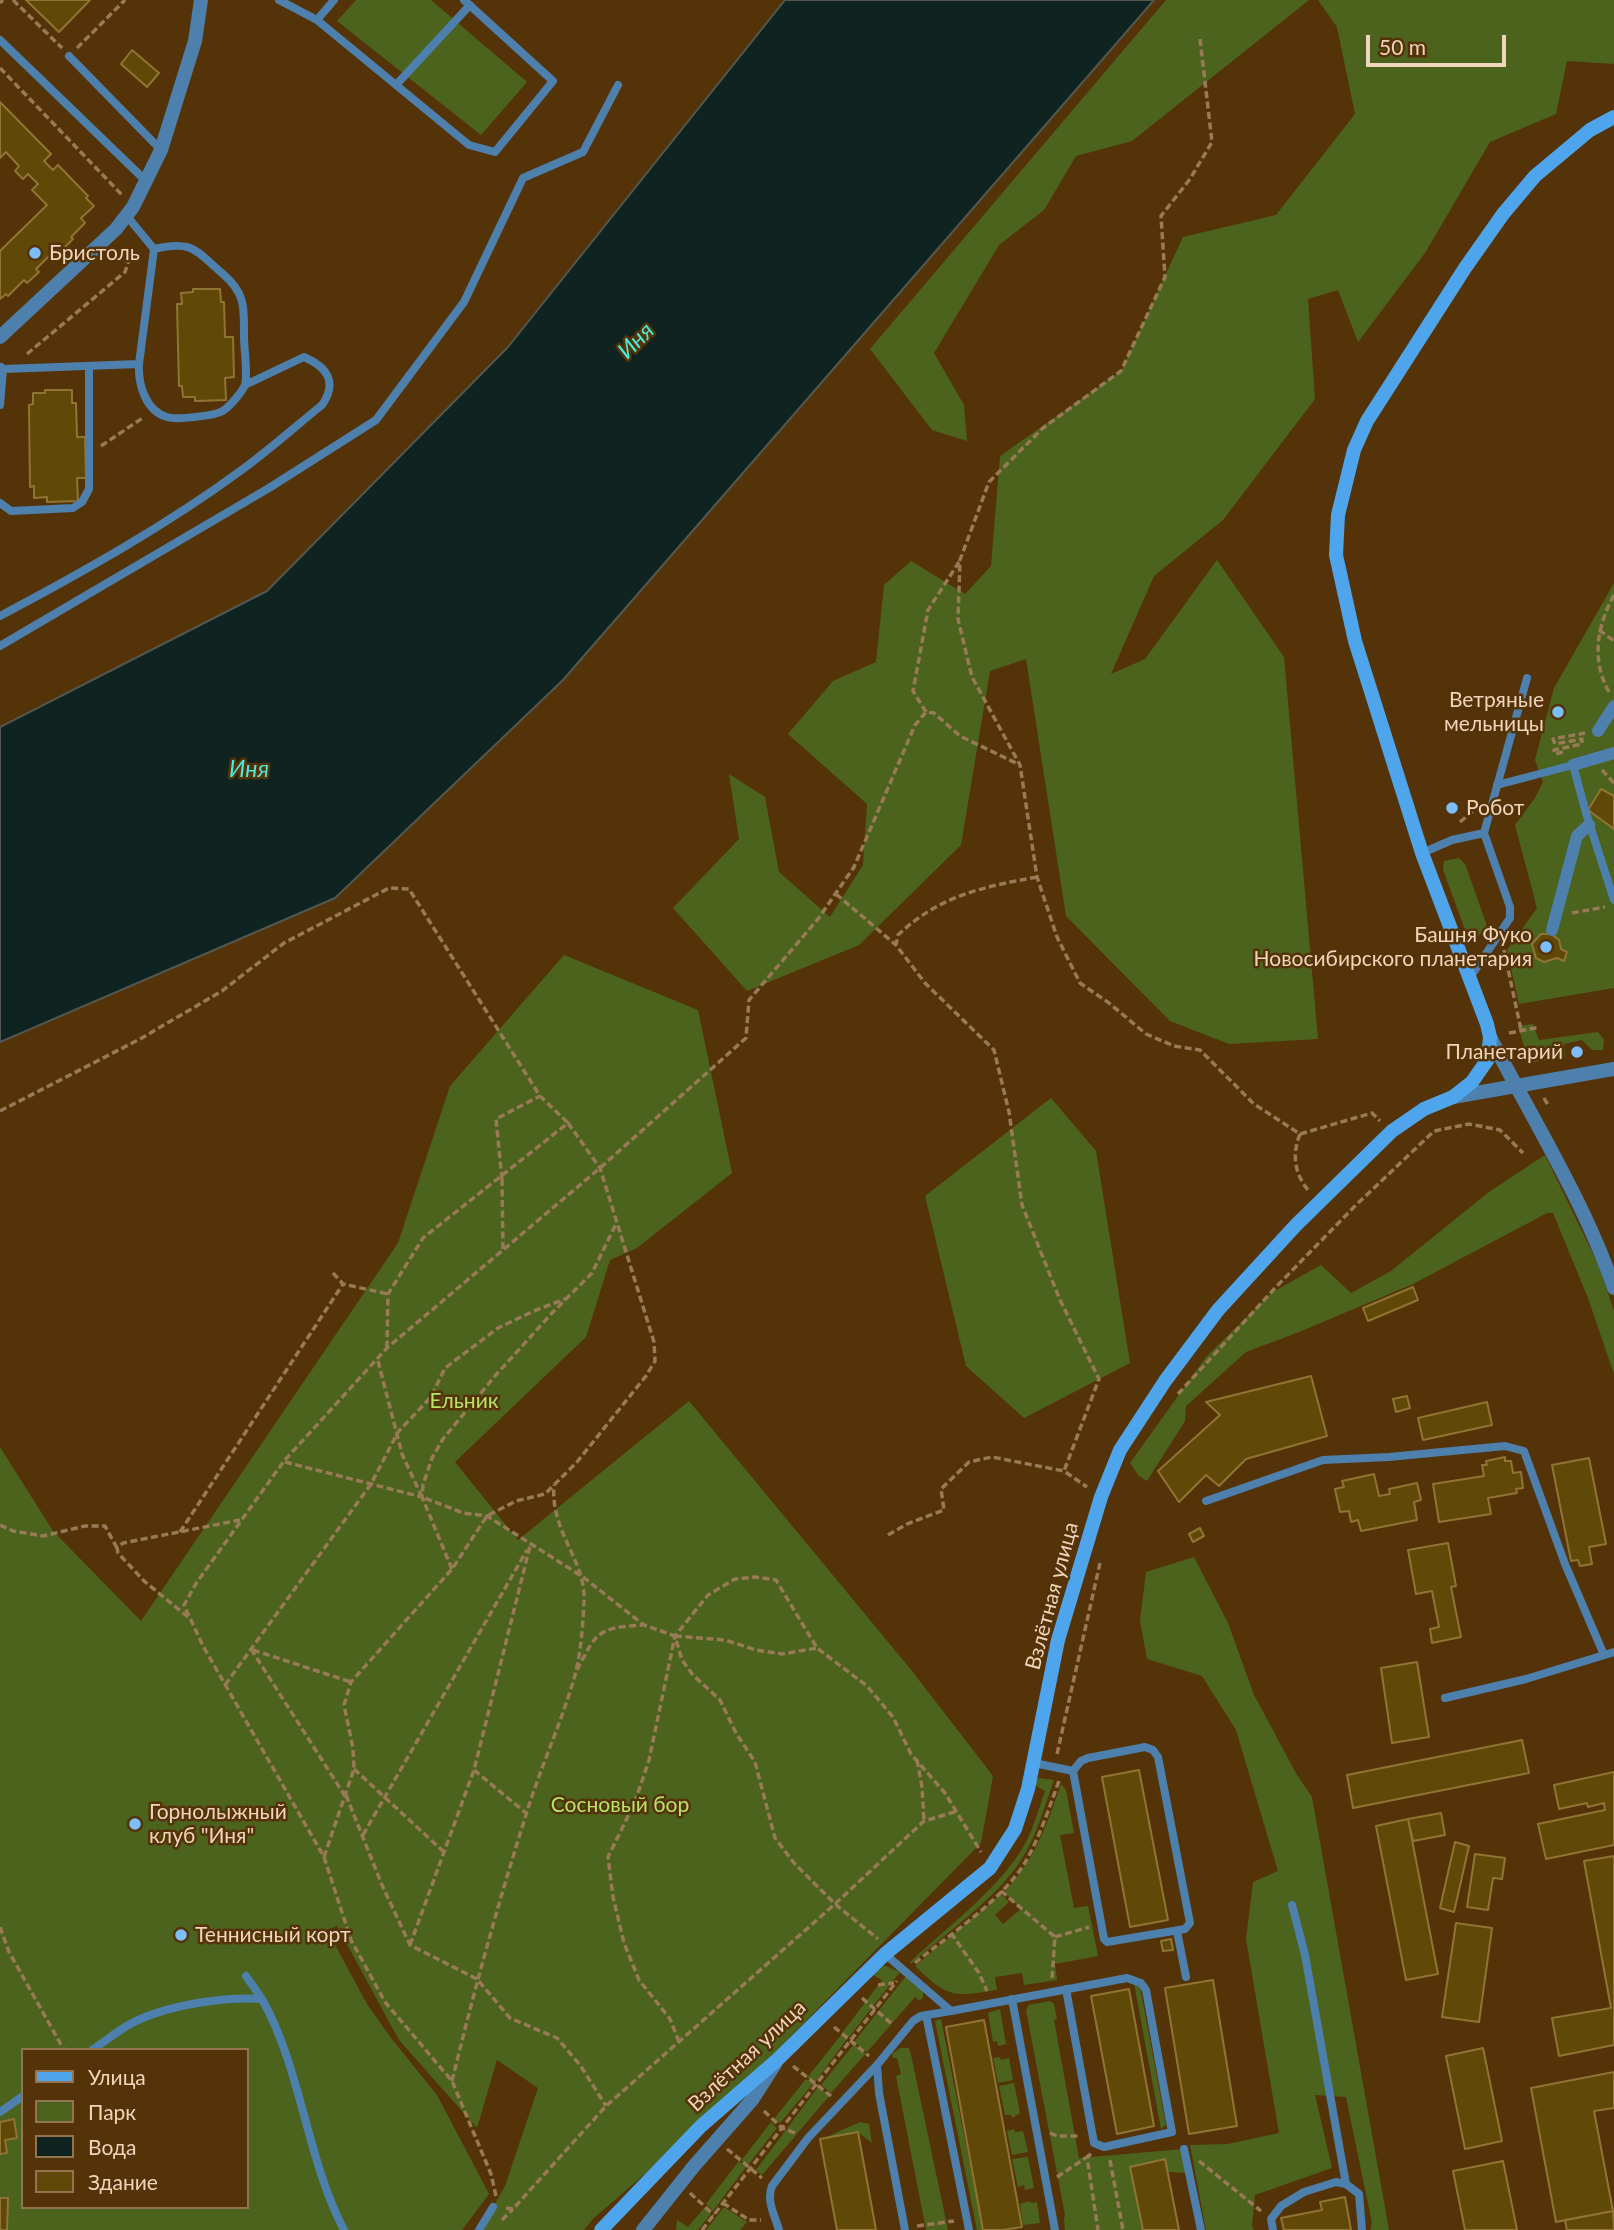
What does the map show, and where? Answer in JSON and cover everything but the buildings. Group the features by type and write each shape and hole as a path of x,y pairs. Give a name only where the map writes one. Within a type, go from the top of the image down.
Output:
{"main road":[{"path":"1453,1097 1472,1082 1483,1068 1490,1052 1490,1037 1422,853 1354,641 1336,555 1335,537 1346,478 1354,450 1367,422 1465,268 1503,214 1535,176 1590,130 1614,117"},
{"name":"Взлётная улица","path":"601,2230 701,2126 779,2058 888,1951 990,1868 1015,1829 1034,1763 1058,1640 1101,1497 1120,1450 1165,1381 1219,1310 1319,1203 1392,1132 1424,1109 1453,1097"}],"street":[{"path":"1,335 116,229 147,182 161,150 195,41 201,0"},
{"path":"1598,730 1614,706"},
{"path":"1573,765 1614,753"},
{"path":"1552,930 1577,836 1589,825"},
{"path":"1490,1037 1571,1189 1614,1289"},
{"name":"Взлётная улица","path":"1453,1097 1614,1069"},
{"path":"650,2228 680,2184 752,2100 779,2058"}],"lane":[{"path":"279,0 317,20 396,85 469,145 495,152 553,81 467,3 396,85"},
{"path":"317,20 334,0"},
{"path":"0,40 147,182"},
{"path":"69,56 161,150"},
{"path":"0,646 269,488 376,421 464,302 523,178 583,152 618,85"},
{"path":"129,211 139,233 154,249"},
{"path":"154,249 175,244 192,248 240,291 244,308 245,385"},
{"path":"0,616 52,589 158,526 244,469 322,405 329,395 326,370 304,357 245,385 223,412 202,416 167,417 155,410 142,394 138,377 154,249"},
{"path":"0,405 2,368 89,368 139,364"},
{"path":"0,503 11,511 73,508 82,502 89,489 89,368"},
{"path":"1469,979 1510,918 1510,907 1484,832 1527,678"},
{"path":"1497,785 1573,765 1614,902"},
{"path":"1422,853 1452,840 1484,832"},
{"path":"1206,1501 1324,1460 1505,1446 1524,1451 1565,1564 1604,1655"},
{"path":"1445,1698 1526,1679 1614,1652"},
{"path":"1034,1763 1063,1769 1088,1758 1145,1747 1153,1750 1158,1757 1190,1923 1185,1929 1111,1943 1104,1939 1063,1769"},
{"path":"1292,1905 1305,1955 1346,2184"},
{"path":"1177,1931 1186,1977"},
{"path":"888,1951 905,1971 951,2011"},
{"path":"246,1976 262,1999 281,2039 314,2155 332,2206 344,2230"},
{"path":"779,2230 769,2195 772,2186 808,2138 877,2066 916,2018 926,2015 951,2011 1012,1999 1066,1989 1127,1978 1141,1983 1146,1990 1172,2133 1103,2146 1094,2143 1066,1989"},
{"path":"95,2048 138,2020 166,2011 205,2003 262,1999"},
{"path":"1012,1999 1055,2230"},
{"path":"926,2015 969,2230"},
{"path":"877,2066 879,2093 904,2229"},
{"path":"0,2112 21,2097"},
{"path":"1184,2149 1201,2230"},
{"path":"1273,2230 1271,2219 1281,2206 1304,2192 1336,2182 1346,2184 1359,2194 1362,2230"},
{"path":"479,2230 493,2207"}],"path":[{"path":"13,0 69,56 125,0"},
{"path":"926,712 914,691 928,610 960,560 989,482 1044,428 1121,371 1165,277 1161,216 1190,179 1212,142 1200,39"},
{"path":"0,68 129,211"},
{"path":"2,368 18,362 125,272 131,249 139,233"},
{"path":"89,454 155,410"},
{"path":"960,560 958,619 972,677 1020,765 1037,877 1057,937 1080,983 1146,1034 1174,1046 1200,1050 1254,1104 1300,1134 1371,1113 1392,1132"},
{"path":"1614,595 1600,630 1598,662 1601,676 1614,699"},
{"path":"1600,630 1614,641"},
{"path":"926,712 934,713 960,736 1020,765"},
{"path":"926,712 915,725 854,867 818,919 749,1000 746,1038 600,1168 387,1348 284,1461 197,1582 184,1605 225,1685 324,1857 351,1940 385,2002 452,2081 491,2174 496,2194 493,2207 513,2209 606,2106 835,1904 924,1821 958,1811"},
{"path":"1581,733 1553,739 1555,744 1581,739 1583,744 1554,750 1555,754 1585,748"},
{"path":"1461,822 1473,810"},
{"path":"896,945 898,935 934,906 990,885 1037,877"},
{"path":"0,1111 140,1039 222,992 284,943 389,888 409,889 540,1096 568,1123 600,1168 654,1342 654,1361 646,1376 577,1462 545,1494 516,1500 487,1516 452,1569 351,1682 344,1705 354,1748 354,1769 324,1857"},
{"path":"835,894 896,945 925,983 994,1050 1009,1112 1022,1205 1060,1300 1098,1379 1064,1471"},
{"path":"1556,916 1614,902"},
{"path":"1504,949 1521,1031"},
{"path":"1509,1033 1540,1027"},
{"path":"503,1250 502,1176 496,1119 540,1096"},
{"path":"387,1348 388,1294 423,1238 568,1123"},
{"path":"1174,1398 1286,1277 1434,1130 1469,1124 1500,1130 1523,1153"},
{"path":"1300,1134 1294,1149 1300,1181 1319,1203"},
{"path":"422,1497 432,1458 443,1439 495,1376 592,1273 617,1222"},
{"path":"333,1273 343,1284 388,1294"},
{"path":"180,1532 343,1284"},
{"path":"225,1685 371,1484 398,1432 430,1397 445,1368 498,1328 565,1299"},
{"path":"378,1360 402,1454 452,1569"},
{"path":"888,1535 907,1524 944,1510 942,1489 969,1462 992,1457 1064,1471 1101,1497"},
{"path":"284,1461 422,1497 463,1513 487,1516 530,1546 583,1577 644,1625 675,1636 725,1640 756,1650 782,1654 817,1648"},
{"path":"554,1485 552,1501 562,1536 583,1577 584,1599 575,1673"},
{"path":"117,1548 123,1543 242,1520"},
{"path":"0,1525 13,1531 43,1536 85,1526 105,1526 118,1553 144,1581 189,1618"},
{"path":"411,1945 474,1770 530,1546"},
{"path":"363,1836 530,1546"},
{"path":"702,2230 905,1971 1000,1891 1025,1862 1039,1834 1063,1769 1101,1559"},
{"path":"679,2042 670,2019 639,1980 624,1943 613,1897 608,1857 635,1802 649,1760 675,1636 708,1595 735,1579 755,1577 776,1580 817,1648 867,1686 893,1717 916,1759 958,1811 990,1868"},
{"path":"452,2081 477,1979 526,1813 575,1673 592,1640 609,1628 644,1625"},
{"path":"675,1636 682,1660 693,1675 720,1700 736,1733 755,1762 775,1838 794,1863 888,1951"},
{"path":"251,1649 351,1682"},
{"path":"251,1649 348,1800"},
{"path":"916,1759 922,1787 924,1821"},
{"path":"354,1769 444,1853"},
{"path":"474,1770 526,1813"},
{"path":"345,1794 382,1885 411,1945 477,1979 510,2018 557,2038 580,2064 606,2106"},
{"path":"1000,1891 1055,1937"},
{"path":"1055,1937 1101,1924"},
{"path":"0,1927 9,1952 63,2048"},
{"path":"951,1933 979,1973 993,2003"},
{"path":"1051,1992 1055,1937"},
{"path":"879,1984 896,1982"},
{"path":"866,2001 903,2033"},
{"path":"821,2017 866,2051 877,2066"},
{"path":"779,2058 841,2104"},
{"path":"752,2100 782,2128"},
{"path":"1037,2126 1057,2136 1093,2135"},
{"path":"717,2141 772,2186"},
{"path":"1046,2183 1103,2146 1123,2230"},
{"path":"1184,2149 1271,2219"},
{"path":"1087,2157 1098,2230"},
{"path":"680,2184 714,2215"},
{"path":"723,2203 749,2220 776,2220"},
{"path":"904,2229 966,2219"}],"green space":[{"path":"356,0 431,0 527,82 481,135 337,21"},
{"path":"1166,0 1309,0 1132,141 1076,156 1044,210 999,245 934,353 964,405 967,441 932,430 870,349"},
{"path":"1318,0 1614,0 1614,64 1567,61 1556,114 1490,142 1425,253 1358,342 1338,290 1308,299 1315,399 1223,520 1154,576 1111,674 1145,659 1217,560 1284,657 1318,1039 1229,1044 1170,1021 1066,916 1026,659 990,671 961,845 859,945 747,991 673,908 739,839 729,774 765,797 779,872 830,917 863,865 867,804 788,734 833,681 876,662 884,585 911,561 965,594 991,566 1000,456 1121,371 1183,237 1276,215 1355,114 1337,27"},
{"path":"1614,583 1614,988 1519,1004 1507,950 1537,908 1515,825 1543,782 1535,760 1554,688"},
{"path":"1459,858 1465,864 1486,923 1486,928 1477,937 1467,935 1443,870 1444,861"},
{"name":"Сосновый бор","path":"564,955 698,1010 732,1173 637,1248 610,1260 586,1337 455,1462 518,1540 689,1401 912,1671 993,1776 981,1843 714,2114 594,2218 584,2230 484,2230 505,2186 538,2088 497,2060 477,2128 399,2040 337,1926 327,1930 367,2004 437,2095 489,2194 462,2230 0,2230 0,1447 53,1531 141,1621 398,1243 450,1086"},
{"path":"1533,1024 1539,1040 1598,1032 1604,1040 1603,1050 1592,1050 1582,1040 1564,1044 1565,1057 1529,1063 1518,1026"},
{"path":"1051,1098 1096,1151 1130,1363 1024,1418 966,1366 925,1196"},
{"path":"1545,1155 1599,1266 1614,1311 1614,1374 1588,1298 1553,1213 1547,1213 1413,1284 1246,1352 1186,1406 1185,1421 1147,1481 1139,1476 1130,1463 1206,1357 1271,1293 1321,1265 1351,1293 1391,1271 1489,1192"},
{"path":"1194,1557 1228,1623 1254,1695 1297,1775 1312,1797 1389,2230 1370,2230 1372,2223 1346,2097 1315,2095 1332,2168 1255,2195 1252,2226 1254,2230 1206,2230 1190,2145 1228,2144 1279,2133 1246,1939 1253,1882 1278,1871 1236,1730 1202,1676 1147,1659 1140,1621 1146,1572"},
{"path":"1039,1778 1054,1780 1036,1831 1021,1860 999,1888 911,1964 910,1962 989,1890 1016,1858 1029,1836 1045,1791 1032,1783"},
{"path":"1061,1784 1066,1790 1074,1833 1060,1835 1074,1908 1088,1906 1098,1956 1055,1964 1057,1980 1024,1985 1022,1973 995,1977 997,1990 960,1994 944,1990 915,1966 1001,1894 1009,1902 995,1915 1003,1924 1021,1909 1004,1892 1032,1854"},
{"path":"886,1966 900,1972 849,2037 842,2033 882,1980 873,1975 877,1967"},
{"path":"906,1976 923,1991 923,1997 920,2001 915,1997 867,2052 854,2042"},
{"path":"1134,1983 1140,1987 1166,2125 1161,2129"},
{"path":"1050,2001 1054,2004 1057,2019 1054,2020 1079,2158 1184,2149 1189,2173 1167,2172 1164,2159 1130,2167 1143,2230 1065,2230 1065,2215 1026,2010 1029,2005"},
{"path":"1000,2009 1006,2044 998,2046 997,2041 993,2042 988,2013"},
{"path":"941,2019 983,2230 977,2230 935,2021"},
{"path":"841,2035 847,2039 815,2082 807,2078"},
{"path":"854,2044 866,2053 831,2093 821,2085"},
{"path":"900,2048 909,2048 911,2055 948,2230 926,2230 896,2076 901,2074 897,2058 893,2058 892,2054"},
{"path":"1000,2057 1001,2060 1009,2058 1013,2080 998,2083 993,2058"},
{"path":"806,2079 813,2084 780,2123 773,2120"},
{"path":"1014,2083 1020,2113 1012,2118 1011,2115 1005,2115 999,2086"},
{"path":"818,2087 830,2095 762,2175 756,2170"},
{"path":"771,2122 777,2128 748,2165 741,2161"},
{"path":"860,2122 869,2124 872,2143 858,2132 822,2139"},
{"path":"1014,2129 1015,2132 1023,2131 1028,2152 1012,2155 1007,2131"},
{"path":"1028,2157 1034,2188 1025,2190 1024,2185 1018,2187 1012,2159"},
{"path":"739,2161 746,2167 713,2211 706,2204"},
{"path":"1037,2202 1040,2223 1023,2225 1020,2204"},
{"path":"705,2207 711,2214 698,2230 676,2230 677,2220 688,2227"},
{"path":"724,2207 747,2222 740,2230 706,2230"}],"water":[{"name":"Иня","path":"785,0 1154,0 563,680 335,898 0,1042 0,727 267,591 508,347"}],"place":[{"name":"Бристоль","path":"35,253"},
{"name":"Ветряные мельницы","path":"1558,712"},
{"name":"Робот","path":"1452,808"},
{"name":"Башня Фуко Новосибирского планетария","path":"1546,947"},
{"name":"Планетарий","path":"1577,1052"},
{"name":"Горнолыжный клуб \"Иня\"","path":"135,1824"},
{"name":"Теннисный корт","path":"181,1935"}],"park label":[{"name":"Ельник","path":"464,1401"}]}
